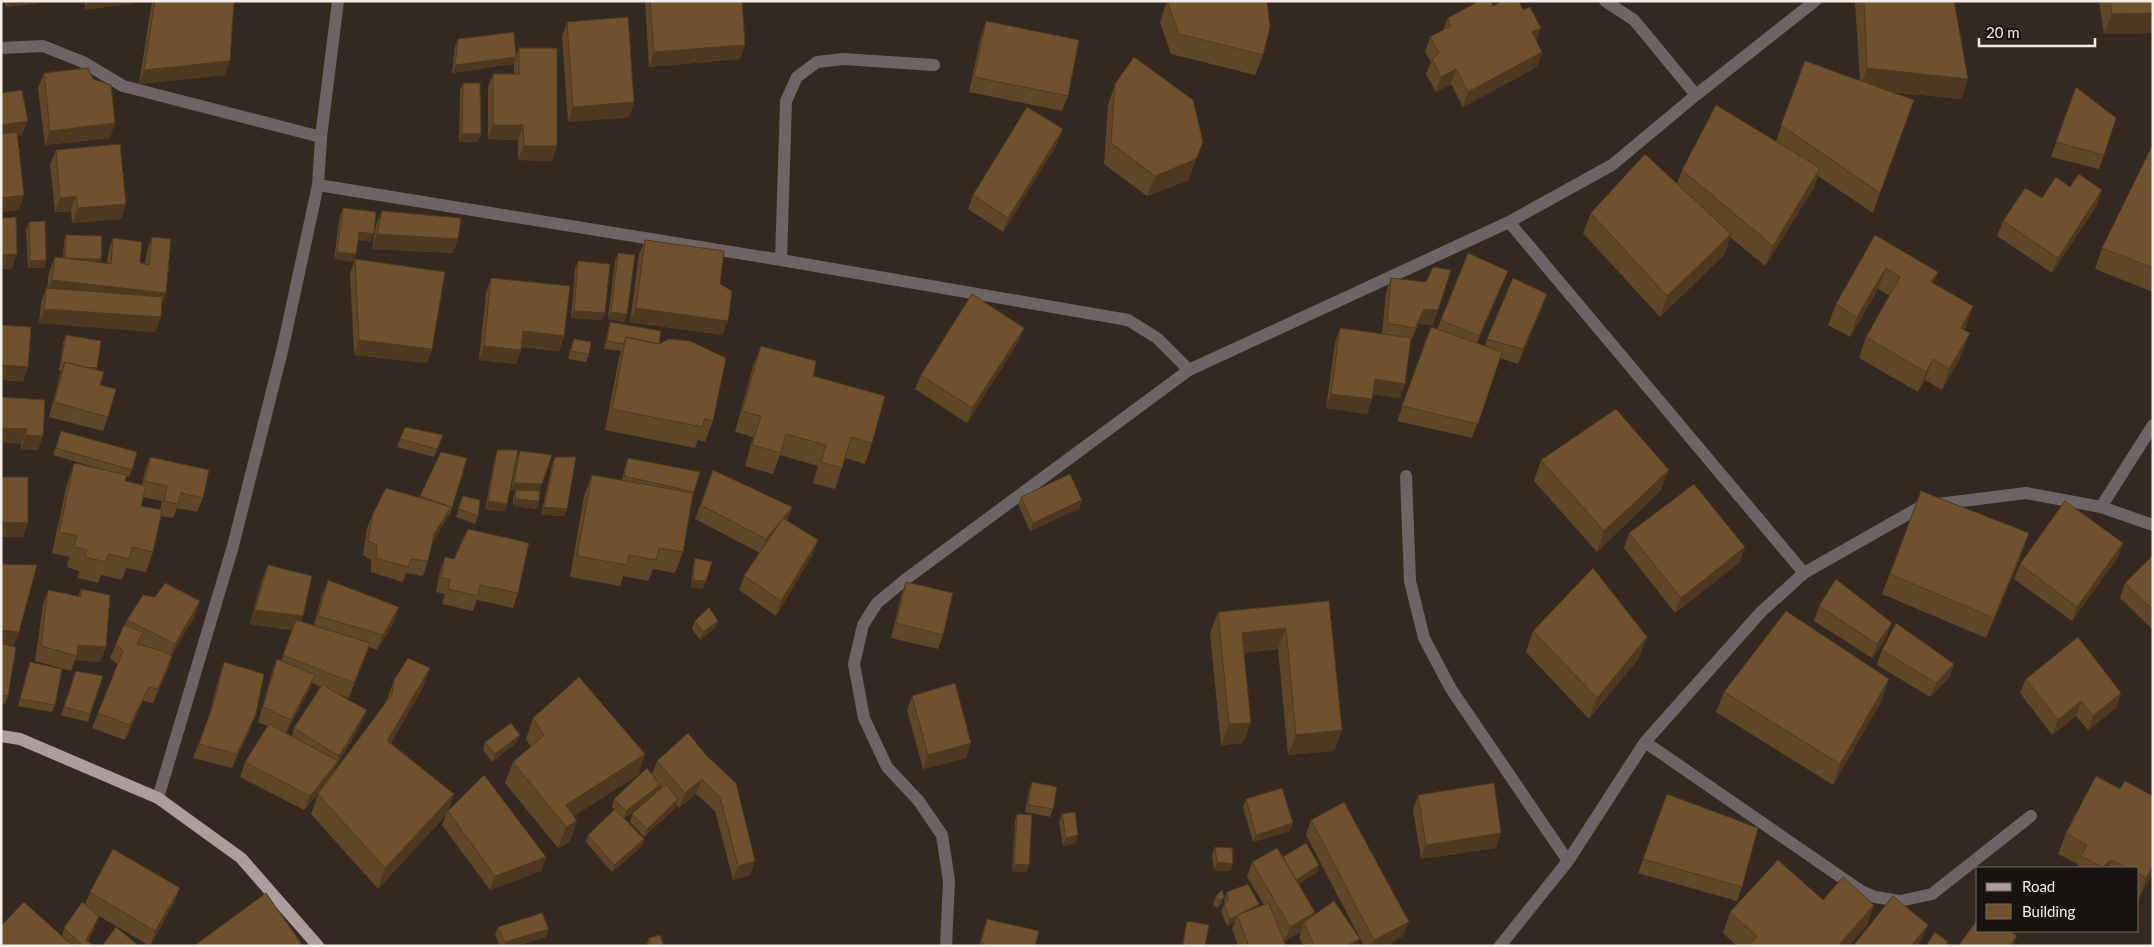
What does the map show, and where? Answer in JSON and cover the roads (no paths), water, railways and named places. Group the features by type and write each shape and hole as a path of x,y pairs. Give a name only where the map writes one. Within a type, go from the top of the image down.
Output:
{"main road":[{"path":"1,736 20,739 158,798 241,858 318,946"}],"street":[{"path":"158,798 235,536 283,347 318,185 321,137 338,1"},
{"path":"1605,1 1634,20 1696,95"},
{"path":"946,946 949,881 942,835 918,800 887,767 864,718 854,664 864,625 877,603 906,579 1189,370 1509,222 1612,165 1696,95 1815,1"},
{"path":"1,48 43,46 83,62 123,86 321,137"},
{"path":"781,260 786,101 796,77 817,62 843,59 934,65"},
{"path":"318,185 781,260 1128,320 1157,338 1189,370"},
{"path":"1509,222 1804,573"},
{"path":"2101,507 2153,426"},
{"path":"1406,476 1410,581 1424,638 1451,689 1568,861"},
{"path":"1500,946 1568,861 1645,742 1761,612 1804,573 1922,506 2026,493 2101,507 2153,525"},
{"path":"1645,742 1861,891 1876,897 1900,901 1932,894 2031,816"}]}
